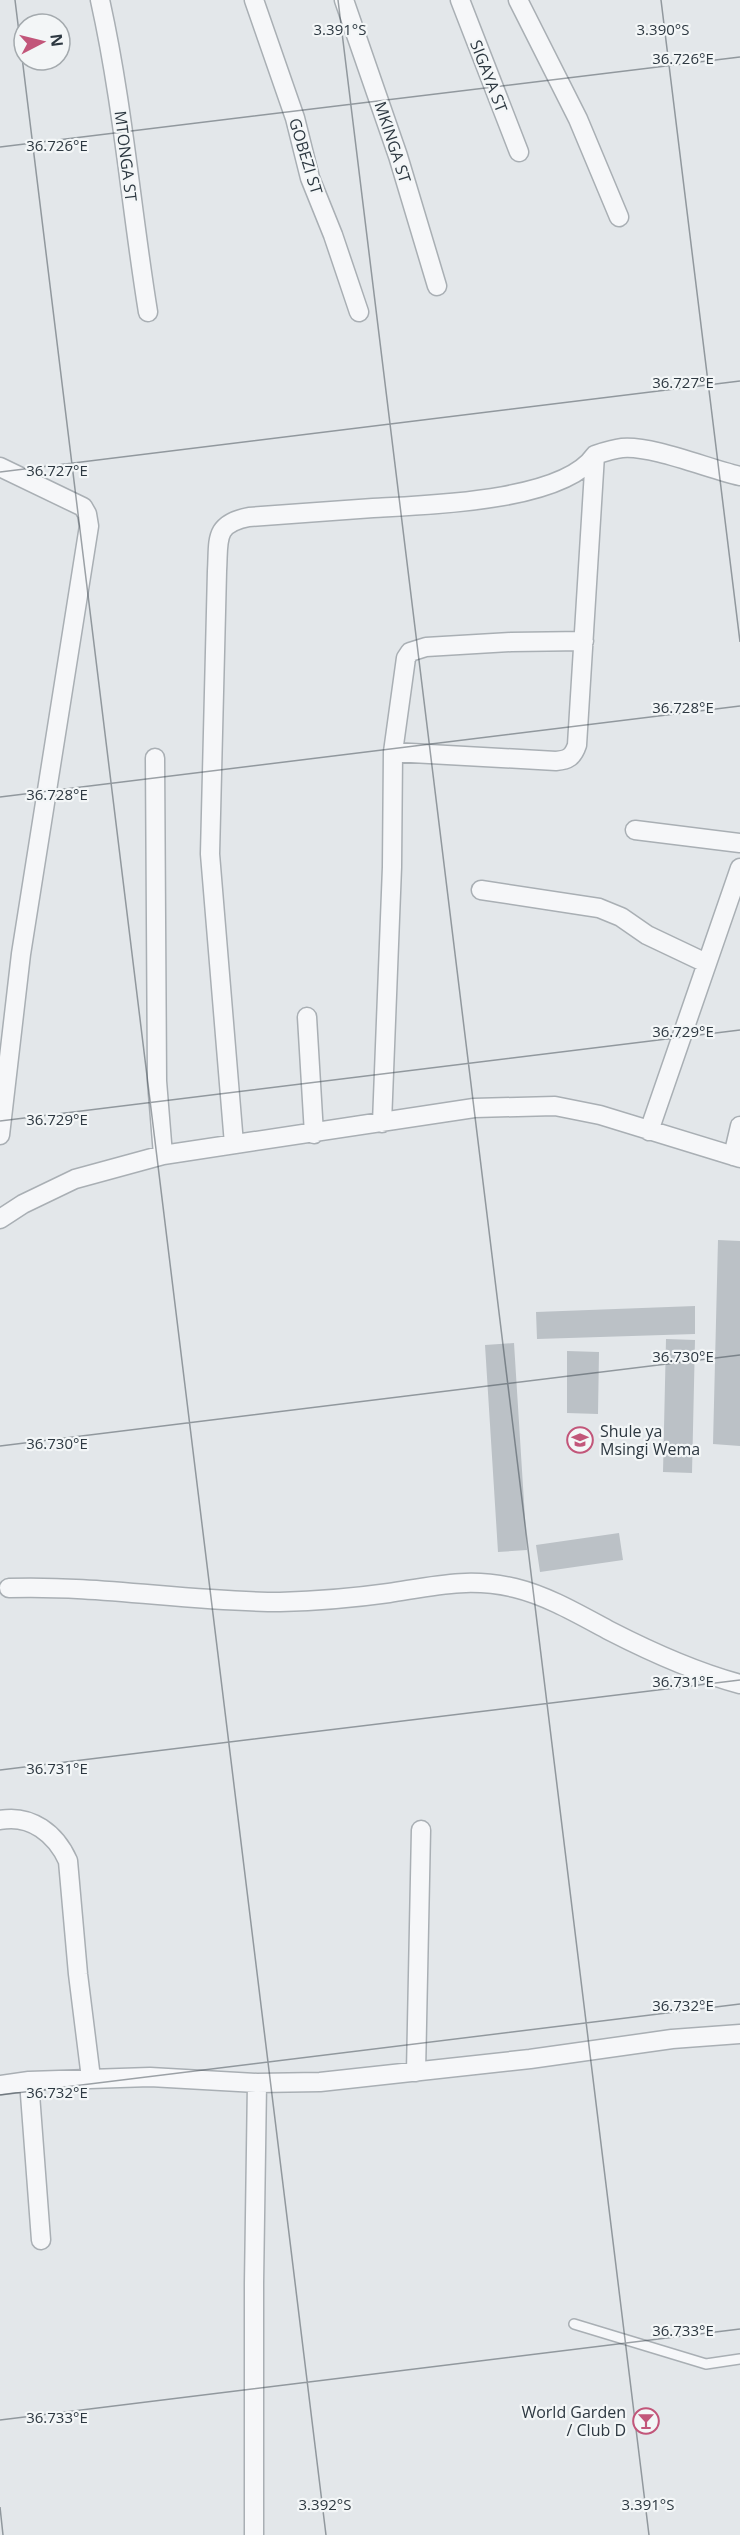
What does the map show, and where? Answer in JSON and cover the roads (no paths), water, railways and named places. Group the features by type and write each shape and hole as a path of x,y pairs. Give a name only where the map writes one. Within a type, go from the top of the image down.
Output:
{"street":[{"name":"MTONGA ST","path":"100,0 112,52 148,312"},
{"name":"GOBEZI ST","path":"254,0 295,118 310,178 333,235 359,312"},
{"name":"MKINGA ST","path":"344,0 398,156 437,286"},
{"name":"SIGAYA ST","path":"460,0 519,152"},
{"path":"518,0 578,119 619,217"},
{"path":"234,1144 210,854 217,571 220,533 224,526 249,517 456,502 506,495 555,483 591,461 595,455 624,447 637,448 740,476"},
{"path":"393,752 556,761 570,758 577,745 595,455"},
{"path":"0,467 83,507 89,526 21,954 0,1135"},
{"path":"382,1123 392,867 393,752 405,666 410,652 426,647 584,641"},
{"path":"155,758 157,1081 163,1155"},
{"path":"634,830 740,843"},
{"path":"649,1131 740,868"},
{"path":"481,890 598,908 621,917 647,935 706,963"},
{"path":"307,1017 314,1134"},
{"path":"0,1219 23,1204 75,1179 163,1155 474,1108 555,1106 600,1115 736,1157 740,1126"},
{"path":"9,1588 81,1587 281,1602 358,1597 461,1582 489,1584 516,1588 574,1612 651,1651 740,1684"},
{"path":"0,1820 19,1819 45,1829 61,1845 68,1861 78,1974 91,2078"},
{"path":"416,2072 421,1830"},
{"path":"0,2085 91,2078 196,2078 257,2083 320,2082 530,2060 672,2039 740,2034"},
{"path":"29,2081 41,2240"},
{"path":"254,2535 257,2083"}],"lane":[{"path":"574,2324 706,2364 740,2359"}],"place":[{"name":"Shule ya Msingi Wema","path":"580,1440"},
{"name":"World Garden / Club D","path":"646,2421"}]}
